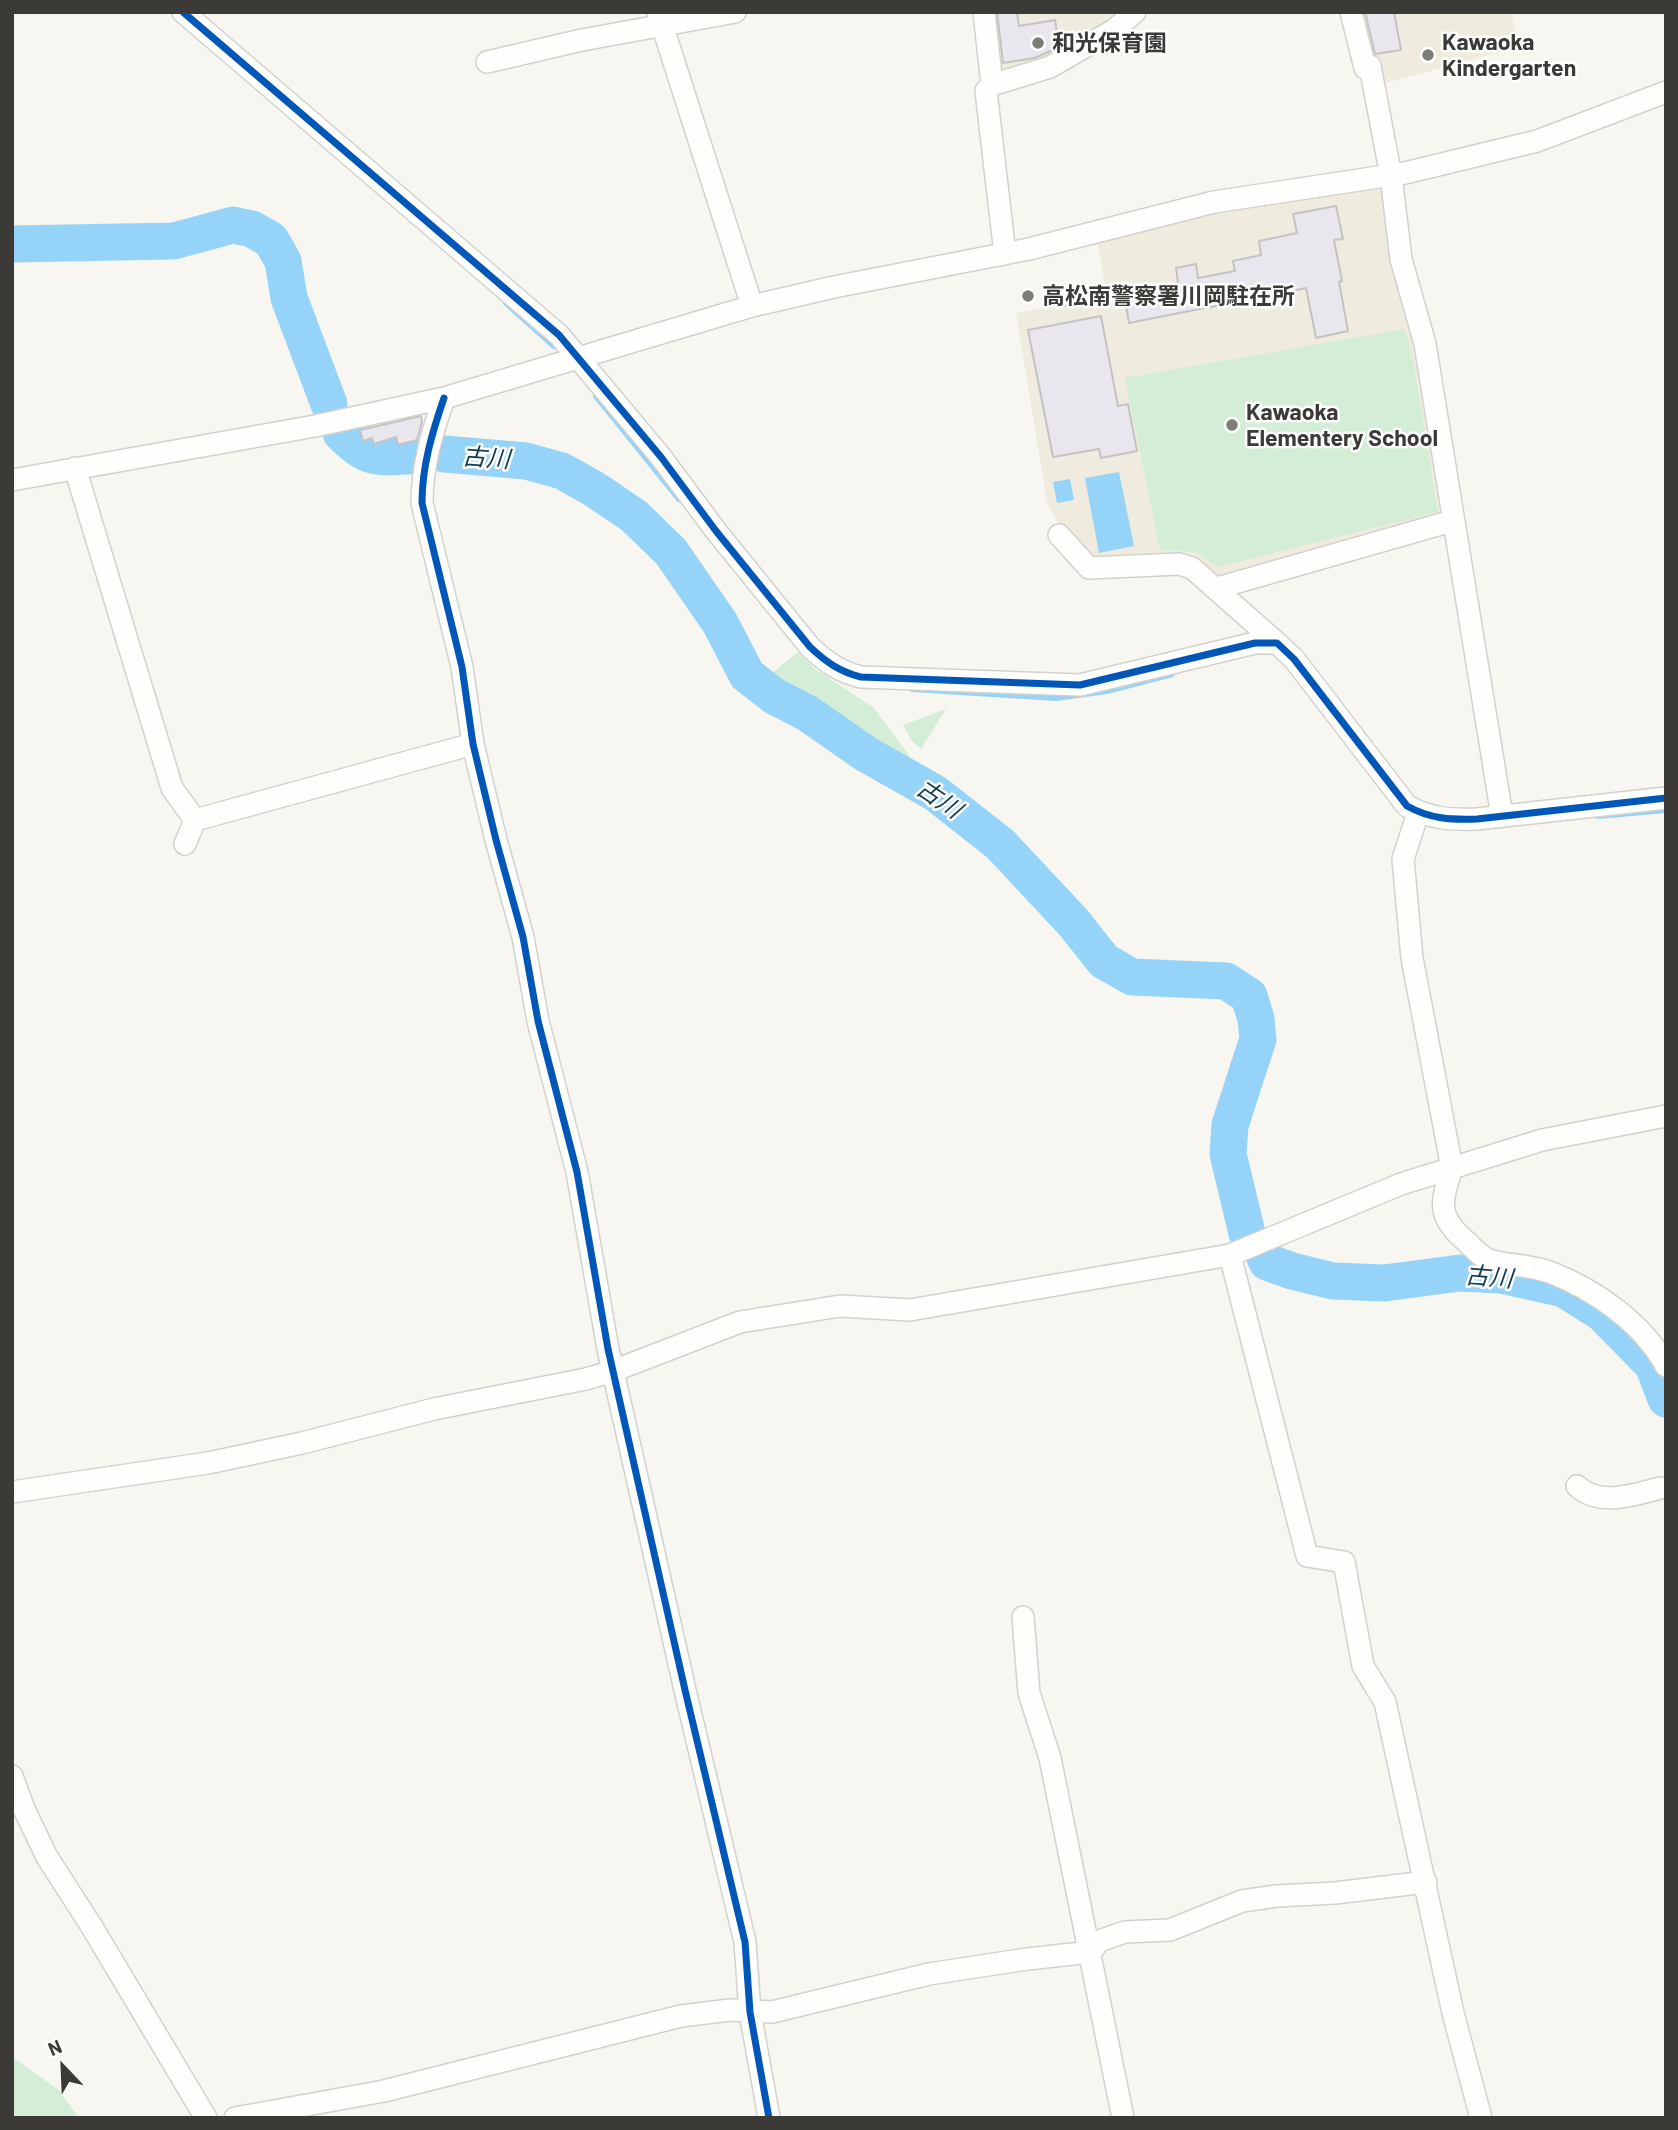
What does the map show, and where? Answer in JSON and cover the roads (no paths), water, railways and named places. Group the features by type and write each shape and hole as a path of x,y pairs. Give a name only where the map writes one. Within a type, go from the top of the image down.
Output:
{"street":[{"path":"183,12 548,326 580,359 810,647 842,672 861,677 1080,685 1255,643 1277,643"},
{"path":"487,62 660,19 735,12"},
{"path":"984,12 992,85"},
{"path":"1005,254 986,91 992,85 1051,67 1114,30 1135,12"},
{"path":"1352,12 1365,68 1370,66 1391,176 1401,259 1425,344 1502,816"},
{"path":"660,19 752,306"},
{"path":"12,480 315,426 444,398 752,306 834,287 1005,254 1213,202 1391,176 1537,141 1666,92"},
{"path":"444,398 429,443 422,477 422,503 463,667 473,744 523,937 538,1021 577,1172 613,1371 745,1942 750,2012 769,2118"},
{"path":"75,468 172,788 195,820"},
{"path":"1217,587 1452,521"},
{"path":"1059,535 1089,568 1180,564 1192,568 1217,587 1294,659 1407,807 1418,813 1450,820 1666,798"},
{"path":"195,820 473,744"},
{"path":"1418,813 1403,859 1412,958 1452,1168 1444,1193 1444,1216 1456,1233 1486,1259 1549,1271 1588,1289 1634,1325 1661,1356 1666,1366"},
{"path":"185,844 195,820"},
{"path":"12,1492 208,1463 302,1443 434,1409 586,1379 740,1322 840,1306 910,1310 1230,1255 1401,1184 1542,1140 1666,1116"},
{"path":"1230,1255 1307,1556 1344,1562 1363,1666 1385,1702 1453,2013 1481,2118"},
{"path":"1612,1483 1634,1482 1663,1489"},
{"path":"1577,1486 1586,1494 1604,1498 1663,1489"},
{"path":"1023,1617 1029,1693 1050,1758 1123,2118"},
{"path":"12,1776 47,1857 206,2118"},
{"path":"235,2118 384,2091 681,2016 730,2010 772,2012 929,1975 1091,1952 1099,1941 1125,1932 1170,1930 1241,1902 1426,1882"}],"water":[{"path":"1119,472 1134,546 1099,553 1085,478"},
{"path":"1070,479 1074,500 1057,503 1053,482"}],"waterway":[{"name":"古川","path":"12,244 174,241 233,225 252,229 271,240 283,261 289,298 329,404"},
{"path":"506,303 554,346"},
{"path":"596,396 679,499"},
{"name":"古川","path":"341,433 371,455 408,456"},
{"name":"古川","path":"444,454 526,461 562,471 594,489 634,516 671,552 720,623 747,675 774,696 807,713 866,754 935,793 1000,844 1073,922 1104,961 1132,977 1226,981 1249,996 1256,1019 1258,1039 1230,1125 1228,1154 1247,1233"},
{"path":"912,689 1056,698 1107,691 1172,674"},
{"path":"1598,816 1666,810"},
{"name":"古川","path":"1265,1258 1267,1262 1292,1271 1333,1281 1384,1283 1460,1273 1501,1275 1564,1289 1602,1313 1653,1365 1666,1399"}],"place":[{"name":"和光保育園","path":"1038,43"},
{"name":"Kawaoka Kindergarten","path":"1428,55"},
{"name":"高松南警察署川岡駐在所","path":"1028,296"},
{"name":"Kawaoka Elementery School","path":"1232,425"}]}
